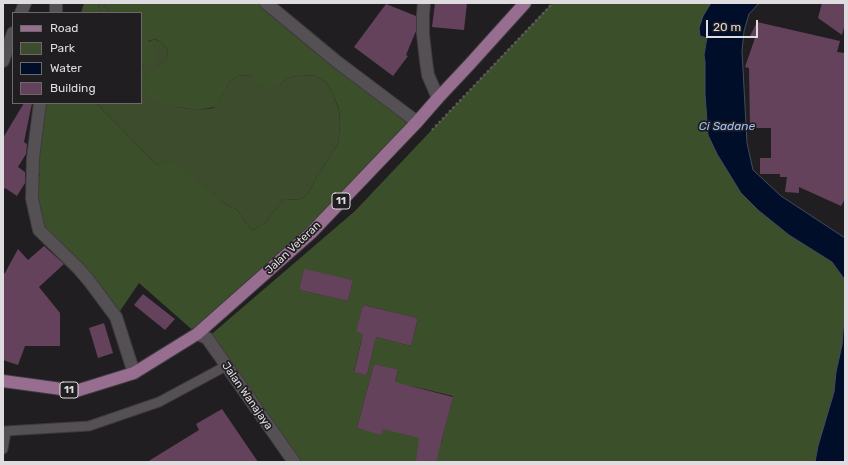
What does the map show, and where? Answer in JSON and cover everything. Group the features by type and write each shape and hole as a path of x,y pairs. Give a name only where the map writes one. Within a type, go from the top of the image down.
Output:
{"main road":[{"name":"Jalan Veteran","path":"3,381 76,391 134,373 197,334 311,233 417,122 525,3"}],"street":[{"path":"266,3 336,61 417,122"},
{"path":"424,3 423,34 428,75 438,98"},
{"path":"3,61 12,36"},
{"path":"40,104 33,158 32,200 39,230 90,282 116,317 134,373"},
{"name":"Jalan Wanajaya","path":"197,334 207,338 294,462"}],"lane":[{"path":"3,449 6,431 89,426 159,402 226,366"}],"green space":[{"path":"84,3 99,3 98,9 100,12 81,12"},
{"path":"99,3 103,3 110,12 100,12 98,9"},
{"path":"103,3 266,3 417,122 308,235 197,334 139,283 116,317 39,230 29,199 40,175 34,163 42,104 97,104 157,165 177,161 225,204 237,210 252,231 265,223 284,199 300,200 308,194 316,178 338,144 340,126 339,109 327,83 316,76 302,75 287,78 280,85 270,88 258,85 253,76 241,75 231,80 215,107 198,110 155,102 146,92 144,78 166,60 168,50 162,43 155,39 148,41 155,49 157,57 153,64 146,66 142,65 142,12 110,12"},
{"path":"552,3 711,3 704,55 708,135 741,193 758,210 789,235 832,262 845,280 842,345 836,372 834,392 818,446 815,462 297,462 207,338 355,211","holes":["304,270 353,280 348,301 299,290","363,305 418,318 411,346 357,332","362,338 375,341 367,375 354,371","374,364 398,371 381,434 357,428","411,386 453,396 441,443 399,433"]},
{"path":"154,39 162,43 168,50 166,60 144,79 176,107 198,110 214,108 231,80 241,75 253,76 280,85 287,78 302,75 316,76 327,83 339,110 340,126 338,144 316,178 308,194 300,200 284,199 265,223 252,231 237,210 225,204 177,162 157,165 97,104 142,104 142,65 146,66 148,42"}],"water":[{"name":"Ci Sadane","path":"711,3 759,3 749,14 744,31 742,51 747,143 753,170 781,196 845,238 845,280 832,262 789,235 758,210 741,193 717,154 708,135 704,55 707,38 700,36 699,28 703,16"},
{"path":"845,305 845,462 815,462 818,446 834,392 836,372 842,345"}],"building":[{"path":"435,3 467,3 464,30 432,27"},
{"path":"822,3 845,3 845,23 842,35 818,18"},
{"path":"386,4 416,16 416,31 406,55 408,56 393,76 354,47"},
{"path":"757,22 840,41 837,52 845,53 845,199 841,206 799,187 799,193 785,192 787,177 780,177 780,174 760,174 760,158 771,158 771,128 750,128 749,68 745,67 755,38 750,36"},
{"path":"23,104 32,104 24,142 27,144 26,154 18,167 25,172 25,183 17,196 5,188 3,191 3,138"},
{"path":"44,246 64,264 39,287 60,313 60,346 25,346 18,365 3,360 3,274 5,273 18,249 28,260"},
{"path":"304,269 353,280 348,301 299,290"},
{"path":"143,294 175,319 165,330 134,305"},
{"path":"363,305 418,318 411,346 376,337 367,375 354,372 363,334 356,332"},
{"path":"104,323 113,353 98,358 89,328"},
{"path":"374,364 398,370 395,382 453,397 436,462 416,462 419,438 383,429 381,435 357,428"},
{"path":"222,409 258,462 147,462 199,430 196,424"}]}
